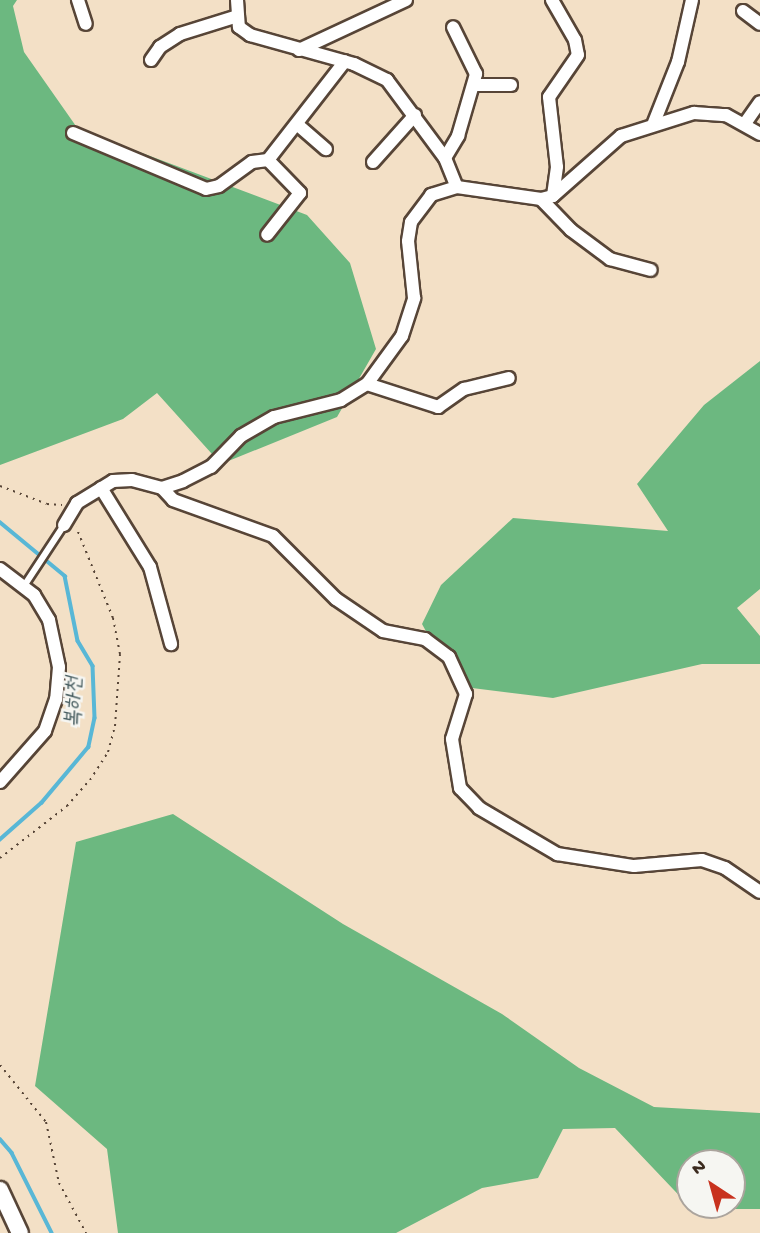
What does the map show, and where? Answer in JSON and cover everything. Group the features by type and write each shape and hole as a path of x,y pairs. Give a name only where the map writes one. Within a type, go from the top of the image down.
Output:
{"street":[{"path":"78,0 86,24"},
{"path":"237,0 235,17 239,27 250,35 345,61 387,80 445,158 457,187"},
{"path":"299,50 406,0"},
{"path":"547,197 557,167 550,97 578,55 552,0"},
{"path":"653,125 678,62 692,0"},
{"path":"743,11 760,24"},
{"path":"152,60 160,47 180,34 235,17"},
{"path":"445,158 457,136 474,85 471,56 453,27"},
{"path":"73,133 206,188 219,187 251,163 268,160 298,125 345,61"},
{"path":"474,85 511,85"},
{"path":"746,122 760,102"},
{"path":"162,488 211,467 241,436 284,411 341,400 367,384 402,336 414,298 408,241 411,222 431,195 457,187 547,197 621,136 694,113 726,115 746,122 760,134"},
{"path":"373,162 415,115"},
{"path":"298,125 326,149"},
{"path":"267,234 300,198 296,187 268,160"},
{"path":"547,197 571,230 610,259 651,270"},
{"path":"367,384 438,407 464,389 509,378"},
{"path":"66,522 77,503 113,481 132,480 162,488 173,500 273,536 336,599 383,631 425,639 441,649 466,694 452,739 460,788 479,808 557,854 634,866 702,860 725,868 760,892"},
{"path":"101,488 150,567 171,644"},
{"path":"0,569 27,581 49,620 59,667 56,699 45,731 0,782"},
{"path":"0,1190 20,1233"}],"lane":[{"path":"27,581 66,522"}],"path":[{"path":"0,486 47,504 77,503"},
{"path":"0,858 67,806 90,780 108,752 115,726 120,654 113,618 77,528 66,522"},
{"path":"0,1065 46,1122 59,1183 86,1233"}],"green space":[{"path":"0,0 17,0 13,6 24,52 78,129 307,215 350,263 376,349 337,417 221,464 157,393 123,419 0,465"},
{"path":"760,361 760,589 737,608 760,636 760,664 702,664 553,698 456,686 422,624 441,585 513,518 668,531 637,484 704,405"},
{"path":"173,814 343,924 502,1014 579,1068 654,1107 760,1113 760,1209 746,1209 746,1149 676,1149 676,1192 615,1128 563,1129 538,1178 482,1188 396,1233 118,1233 107,1149 35,1086 76,842"}],"waterway":[{"name":"복하천","path":"0,522 65,576 78,641 93,666 95,718 89,747 42,803 0,840"},
{"name":"복하천","path":"0,1139 12,1153 52,1233"}]}
